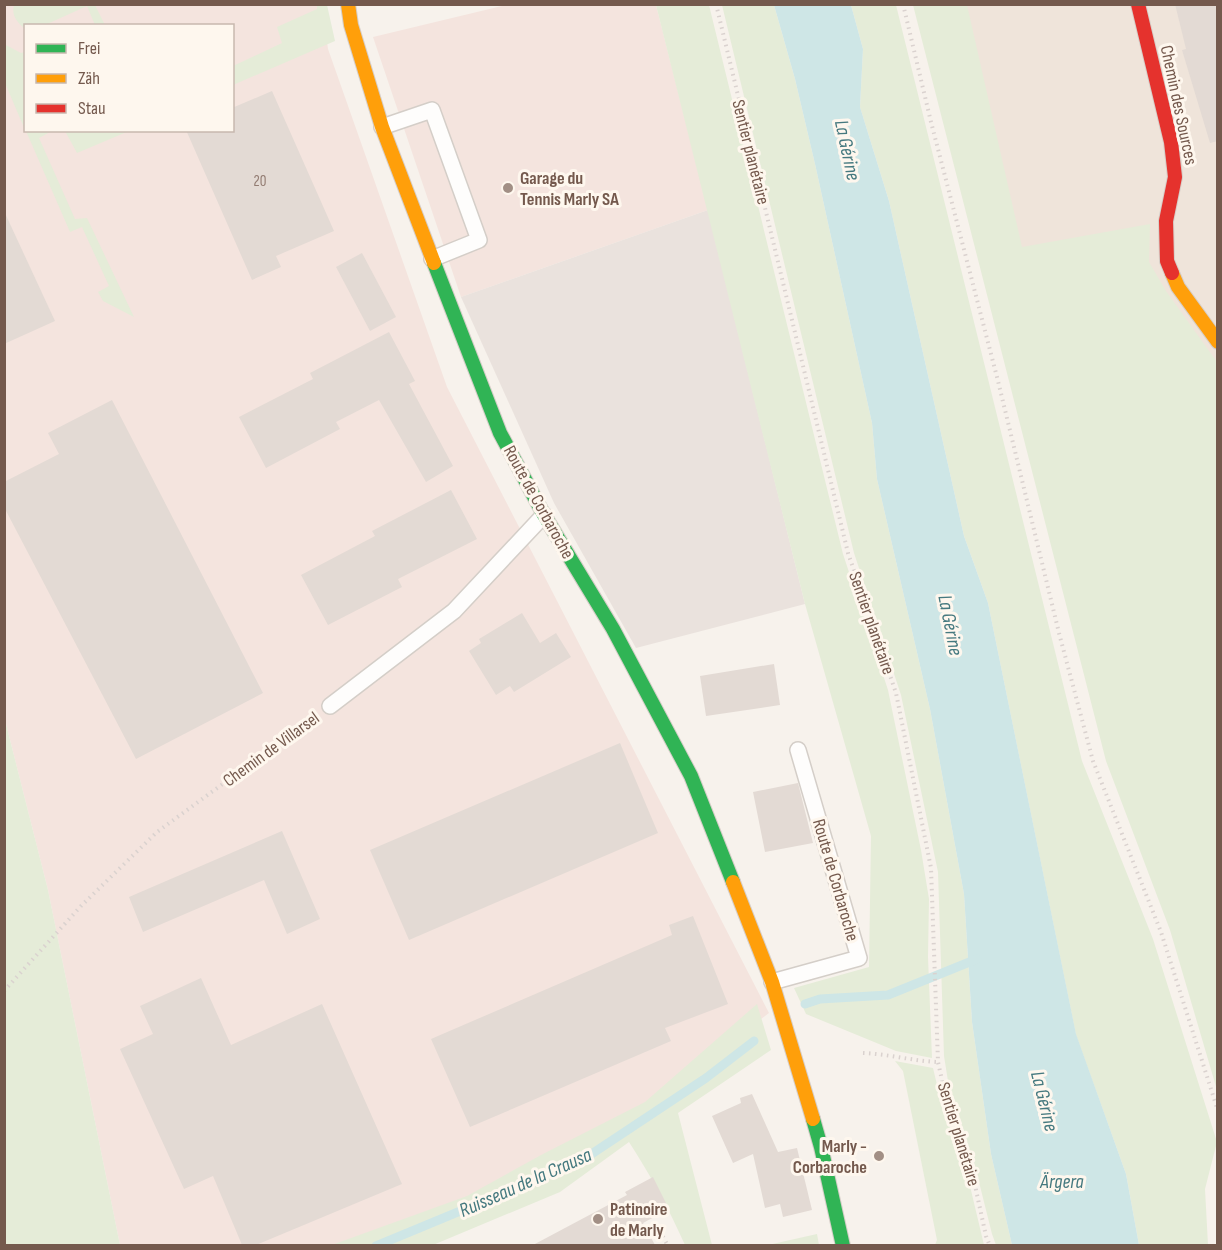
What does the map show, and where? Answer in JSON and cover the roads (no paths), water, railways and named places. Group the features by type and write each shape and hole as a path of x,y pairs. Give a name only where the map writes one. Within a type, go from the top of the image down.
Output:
{"street":[{"name":"Route de Corbaroche","path":"348,4 351,25 382,128 500,433 544,515 613,629 691,776 772,982 821,1147 843,1245"},
{"name":"Chemin des Sources","path":"1138,4 1171,142 1175,177 1166,221 1167,261 1178,287 1218,342"}],"lane":[{"path":"382,128 432,110 479,240 432,259"},
{"name":"Chemin de Villarsel","path":"330,706 454,611 544,515"},
{"name":"Route de Corbaroche","path":"772,982 859,958 798,750"}],"water":[{"name":"Ärgera","path":"774,5 851,5 863,49 860,107 889,201 964,536 988,603 1076,1034 1126,1174 1139,1245 1012,1245 991,1154 972,1022 964,894 930,709 877,479 872,423 815,164 795,79"}],"waterway":[{"name":"Ruisseau de la Crausa","path":"805,1004 820,999 888,995 977,959"},
{"name":"Ruisseau de la Crausa","path":"376,1246 581,1161 706,1078 754,1041"}],"place":[{"name":"Garage du Tennis Marly SA","path":"508,188"},
{"name":"Marly - Corbaroche","path":"879,1156"},
{"name":"Patinoire de Marly","path":"598,1219"}],"water label":[{"name":"La Gérine","path":"848,150"},
{"name":"La Gérine","path":"951,625"},
{"name":"La Gérine","path":"1045,1101"}]}
